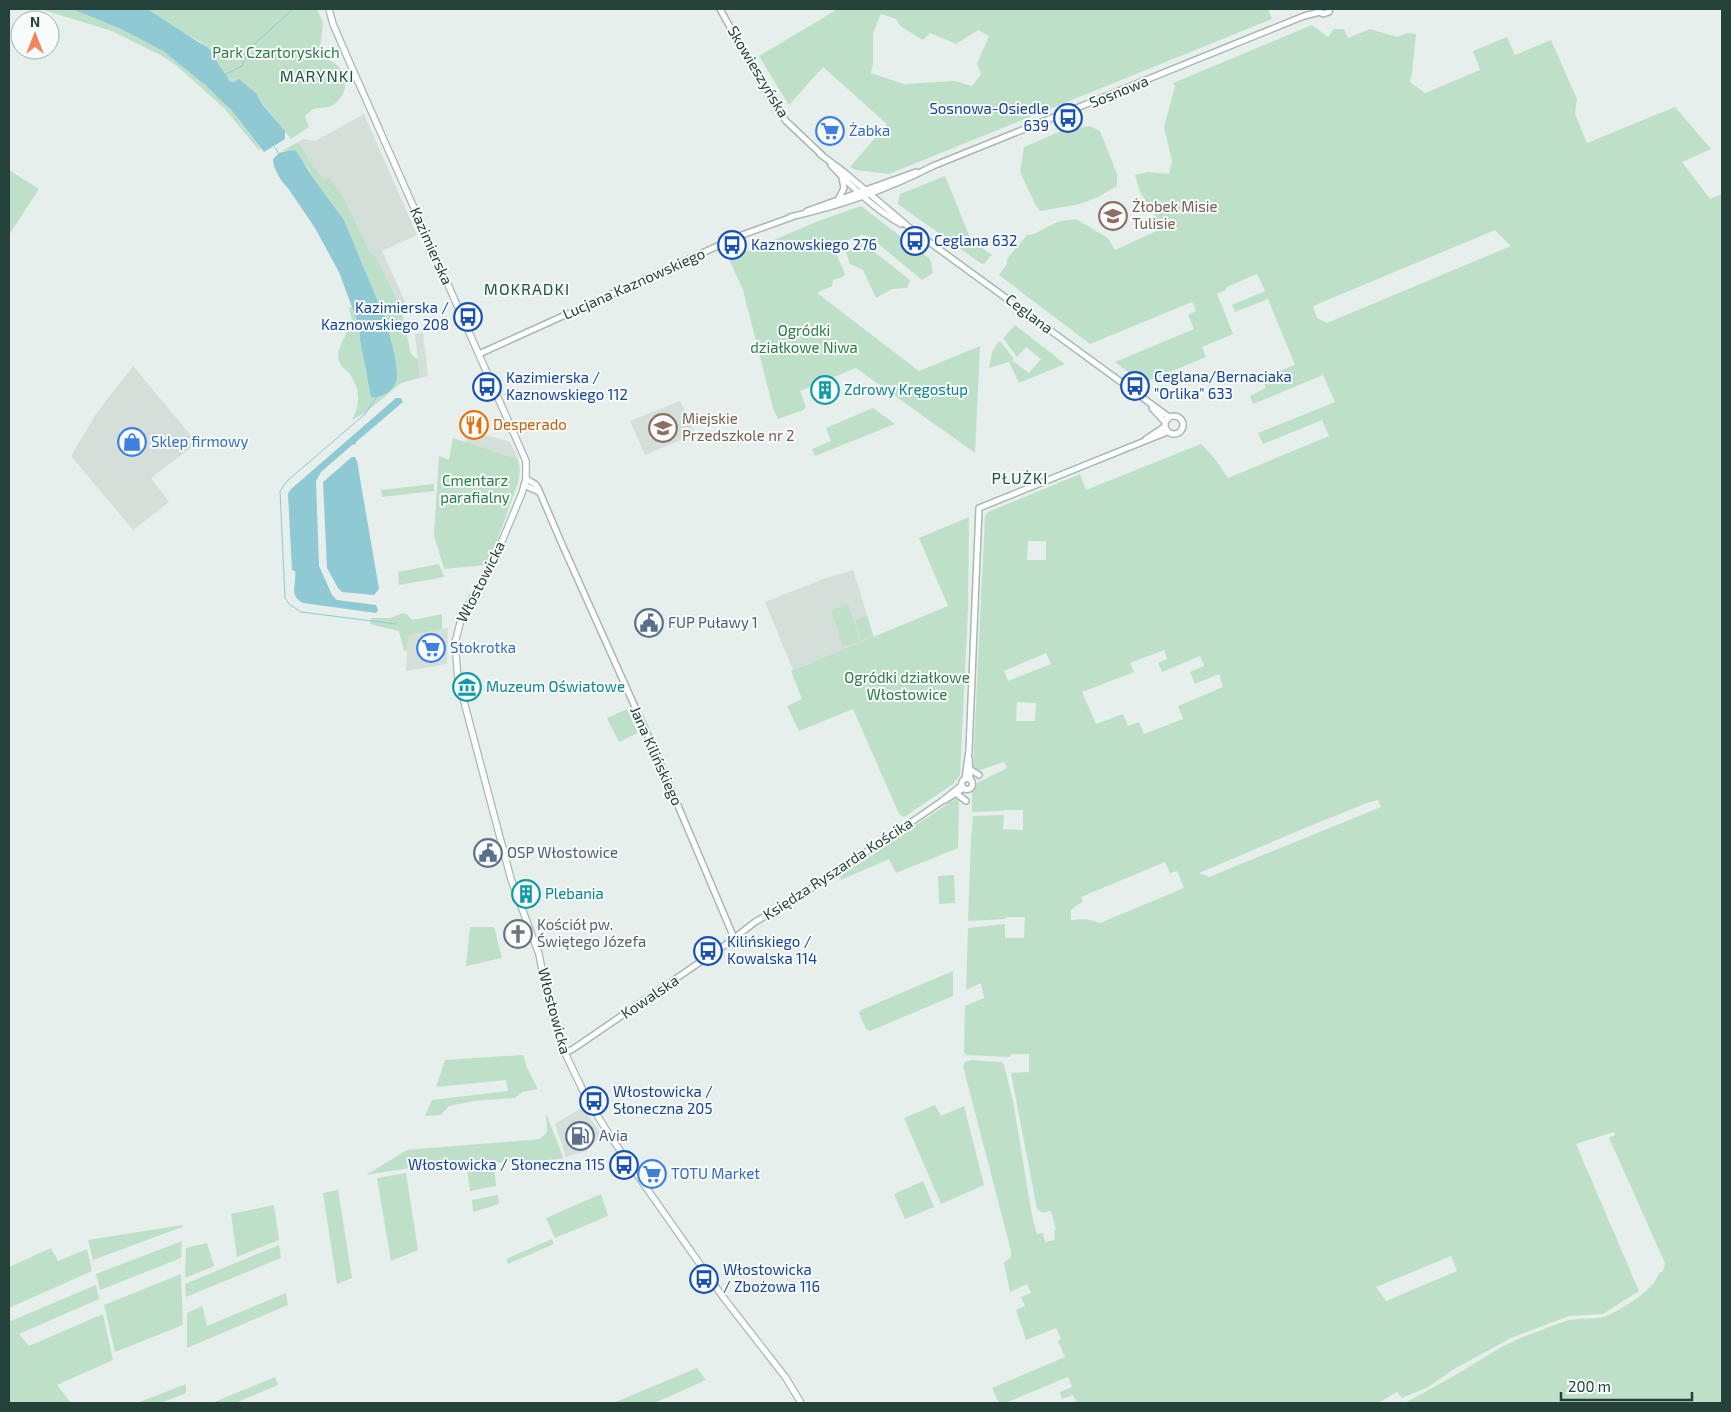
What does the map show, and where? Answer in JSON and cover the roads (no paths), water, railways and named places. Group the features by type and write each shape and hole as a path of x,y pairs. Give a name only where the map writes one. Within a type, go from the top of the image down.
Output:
{"main road":[{"name":"Kazimierska","path":"329,9 333,24 349,61 524,455 527,469 525,482"},
{"name":"Włostowicka","path":"525,482 495,557 462,615 456,636 455,658 461,693 511,879 539,954 545,986 565,1053 583,1092 606,1129 723,1297 786,1378 800,1403"}],"street":[{"name":"Skowieszyńska","path":"720,9 771,100 786,121 841,175 864,193"},
{"name":"Sosnowa","path":"864,193 1318,10 1325,14 1330,9"},
{"name":"Skowieszyńska","path":"820,154 839,167 864,193"},
{"name":"Sosnowa","path":"864,193 910,178 933,166"},
{"path":"839,198 844,188 841,175"},
{"path":"882,204 880,195 883,188"},
{"name":"Lucjana Kaznowskiego","path":"790,217 819,210 864,193"},
{"name":"Lucjana Kaznowskiego","path":"479,354 742,235 839,198 864,193"},
{"name":"Ceglana","path":"864,193 882,204 910,228 1146,402 1166,425 1139,444 979,508 969,750"},
{"name":"Ceglana","path":"864,193 895,220 910,228"},
{"name":"Jana Kilińskiego","path":"525,482 539,492 654,750 734,938"},
{"path":"968,779 973,783 972,788 967,790 963,787 968,779 970,770 969,750"},
{"path":"968,779 969,750"},
{"path":"970,770 979,775"},
{"name":"Księdza Ryszarda Kościka","path":"734,938 755,922 802,894 963,787"},
{"name":"Księdza Ryszarda Kościka","path":"942,801 957,794 963,787"},
{"path":"957,794 966,800"},
{"name":"Kowalska","path":"565,1053 579,1046 734,938"}],"water":[{"path":"72,9 147,9 207,47 213,53 229,81 234,82 239,79 257,94 262,104 285,131 285,139 264,152 233,112 204,84 163,51 121,29"},
{"path":"291,150 296,151 344,220 386,321 392,342 397,377 394,386 384,395 371,397 359,326 339,272 315,228 274,167 273,159 279,153"},
{"path":"396,398 401,398 403,402 321,472 316,481 319,566 332,595 337,600 376,605 378,610 376,613 303,603 298,600 294,593 295,571 292,570 288,494 290,490"},
{"path":"352,457 355,457 357,461 379,589 374,595 342,592 327,568 323,482"}],"waterway":[{"path":"226,74 242,66 249,49 293,9"},
{"path":"275,147 279,154"},
{"path":"377,396 365,414 287,481 280,491 285,598 289,604 301,612 396,624"}],"place":[{"name":"Sosnowa-Osiedle 639","path":"1068,118"},
{"name":"Żabka","path":"830,131"},
{"name":"Żłobek Misie Tulisie","path":"1113,216"},
{"name":"Ceglana 632","path":"915,241"},
{"name":"Kaznowskiego 276","path":"732,245"},
{"name":"Kazimierska / Kaznowskiego 208","path":"468,317"},
{"name":"Ceglana/Bernaciaka \"Orlika\" 633","path":"1135,386"},
{"name":"Kazimierska / Kaznowskiego 112","path":"487,387"},
{"name":"Zdrowy Kręgosłup","path":"825,390"},
{"name":"Desperado","path":"474,425"},
{"name":"Miejskie Przedszkole nr 2","path":"663,428"},
{"name":"Sklep firmowy","path":"132,442"},
{"name":"FUP Puławy 1","path":"649,623"},
{"name":"Stokrotka","path":"431,648"},
{"name":"Muzeum Oświatowe","path":"467,687"},
{"name":"OSP Włostowice","path":"488,853"},
{"name":"Plebania","path":"526,894"},
{"name":"Kościół pw. Świętego Józefa","path":"518,934"},
{"name":"Kilińskiego / Kowalska 114","path":"708,951"},
{"name":"Włostowicka / Słoneczna 205","path":"594,1101"},
{"name":"Avia","path":"580,1136"},
{"name":"Włostowicka / Słoneczna 115","path":"624,1165"},
{"name":"TOTU Market","path":"652,1174"},
{"name":"Włostowicka / Zbożowa 116","path":"704,1279"}],"district":[{"name":"MARYNKI","path":"317,76"},
{"name":"MOKRADKI","path":"527,289"},
{"name":"PŁUŻKI","path":"1020,478"}],"park label":[{"name":"Park Czartoryskich","path":"276,53"},
{"name":"Ogródki działkowe Niwa","path":"804,340"},
{"name":"Cmentarz parafialny","path":"475,490"},
{"name":"Ogródki działkowe Włostowice","path":"907,686"}]}
